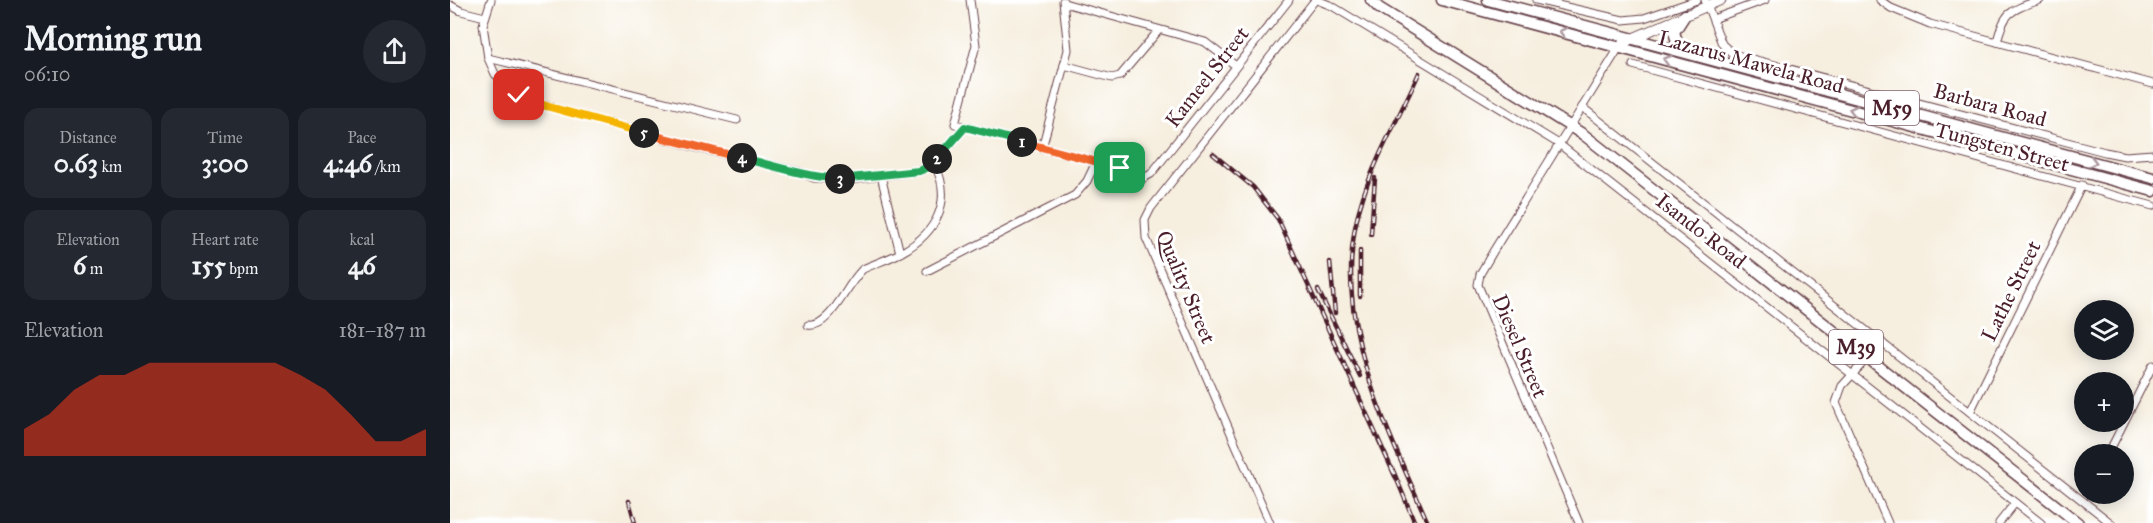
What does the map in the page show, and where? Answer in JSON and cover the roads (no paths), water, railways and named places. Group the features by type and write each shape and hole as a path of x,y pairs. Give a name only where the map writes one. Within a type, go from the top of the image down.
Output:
{"main road":[{"name":"Isando Road","path":"1361,0 1375,4 1571,126 1633,171 2079,523"},
{"name":"Lazarus Mawela Road","path":"1442,0 2153,191"},
{"name":"Lazarus Mawela Road","path":"1488,0 2153,178"},
{"path":"1620,46 1706,3 1721,0"},
{"path":"1680,51 1674,32 1685,15"}],"street":[{"path":"491,0 483,25 488,58 500,80 519,95 537,103 690,146 800,172 814,178 849,180 919,171 934,163 965,127"},
{"path":"927,271 1075,195 1087,181 1096,162 955,124 976,45 970,0"},
{"name":"Kameel Street","path":"1096,162 1120,168 1140,179 1151,174 1289,0"},
{"name":"Isando Road","path":"1316,0 1332,6 1559,144 2041,523"},
{"name":"Quality Street","path":"1270,523 1146,238 1144,225 1151,208 1316,0"},
{"path":"1536,0 1623,20 1644,18 1697,0"},
{"path":"1713,19 1765,0"},
{"path":"1880,0 1891,8 1930,24 2153,84"},
{"path":"1997,42 2001,25 2009,12 2040,0"},
{"path":"1042,148 1069,45 1063,2 1205,42 1236,66"},
{"name":"Barbara Road","path":"1706,3 1722,44 1733,54 2099,151 2125,156 2153,154"},
{"path":"450,5 461,11 485,17"},
{"path":"1064,65 1116,77 1129,68 1159,30"},
{"path":"1571,126 1620,46"},
{"path":"488,58 737,120"},
{"name":"Tungsten Street","path":"1633,65 2082,185 2153,207"},
{"name":"Isando Road","path":"1582,107 2074,494"},
{"name":"Diesel Street","path":"1571,126 1482,270 1478,285 1579,523"},
{"path":"808,325 819,325 828,318 863,269 900,253 916,243 941,214 941,181 934,163"},
{"path":"881,176 900,253"},
{"name":"Lathe Street","path":"1970,412 2082,185"},
{"path":"1882,342 1838,391 1836,403 1888,523"},
{"path":"2113,444 2153,365"},
{"path":"1999,523 2015,502"},
{"name":"Isando Road","path":"2087,504 2111,523"}],"railway":[{"path":"1419,73 1382,150 1363,197 1353,239 1351,281 1355,323 1378,405 1428,523"},
{"path":"1213,154 1253,187 1278,219 1395,476"},
{"path":"1371,234 1375,178"},
{"path":"1360,251 1360,296"},
{"path":"1330,262 1335,313"},
{"path":"1318,290 1360,376"},
{"path":"1392,468 1415,523"},
{"path":"629,501 635,523"}]}
